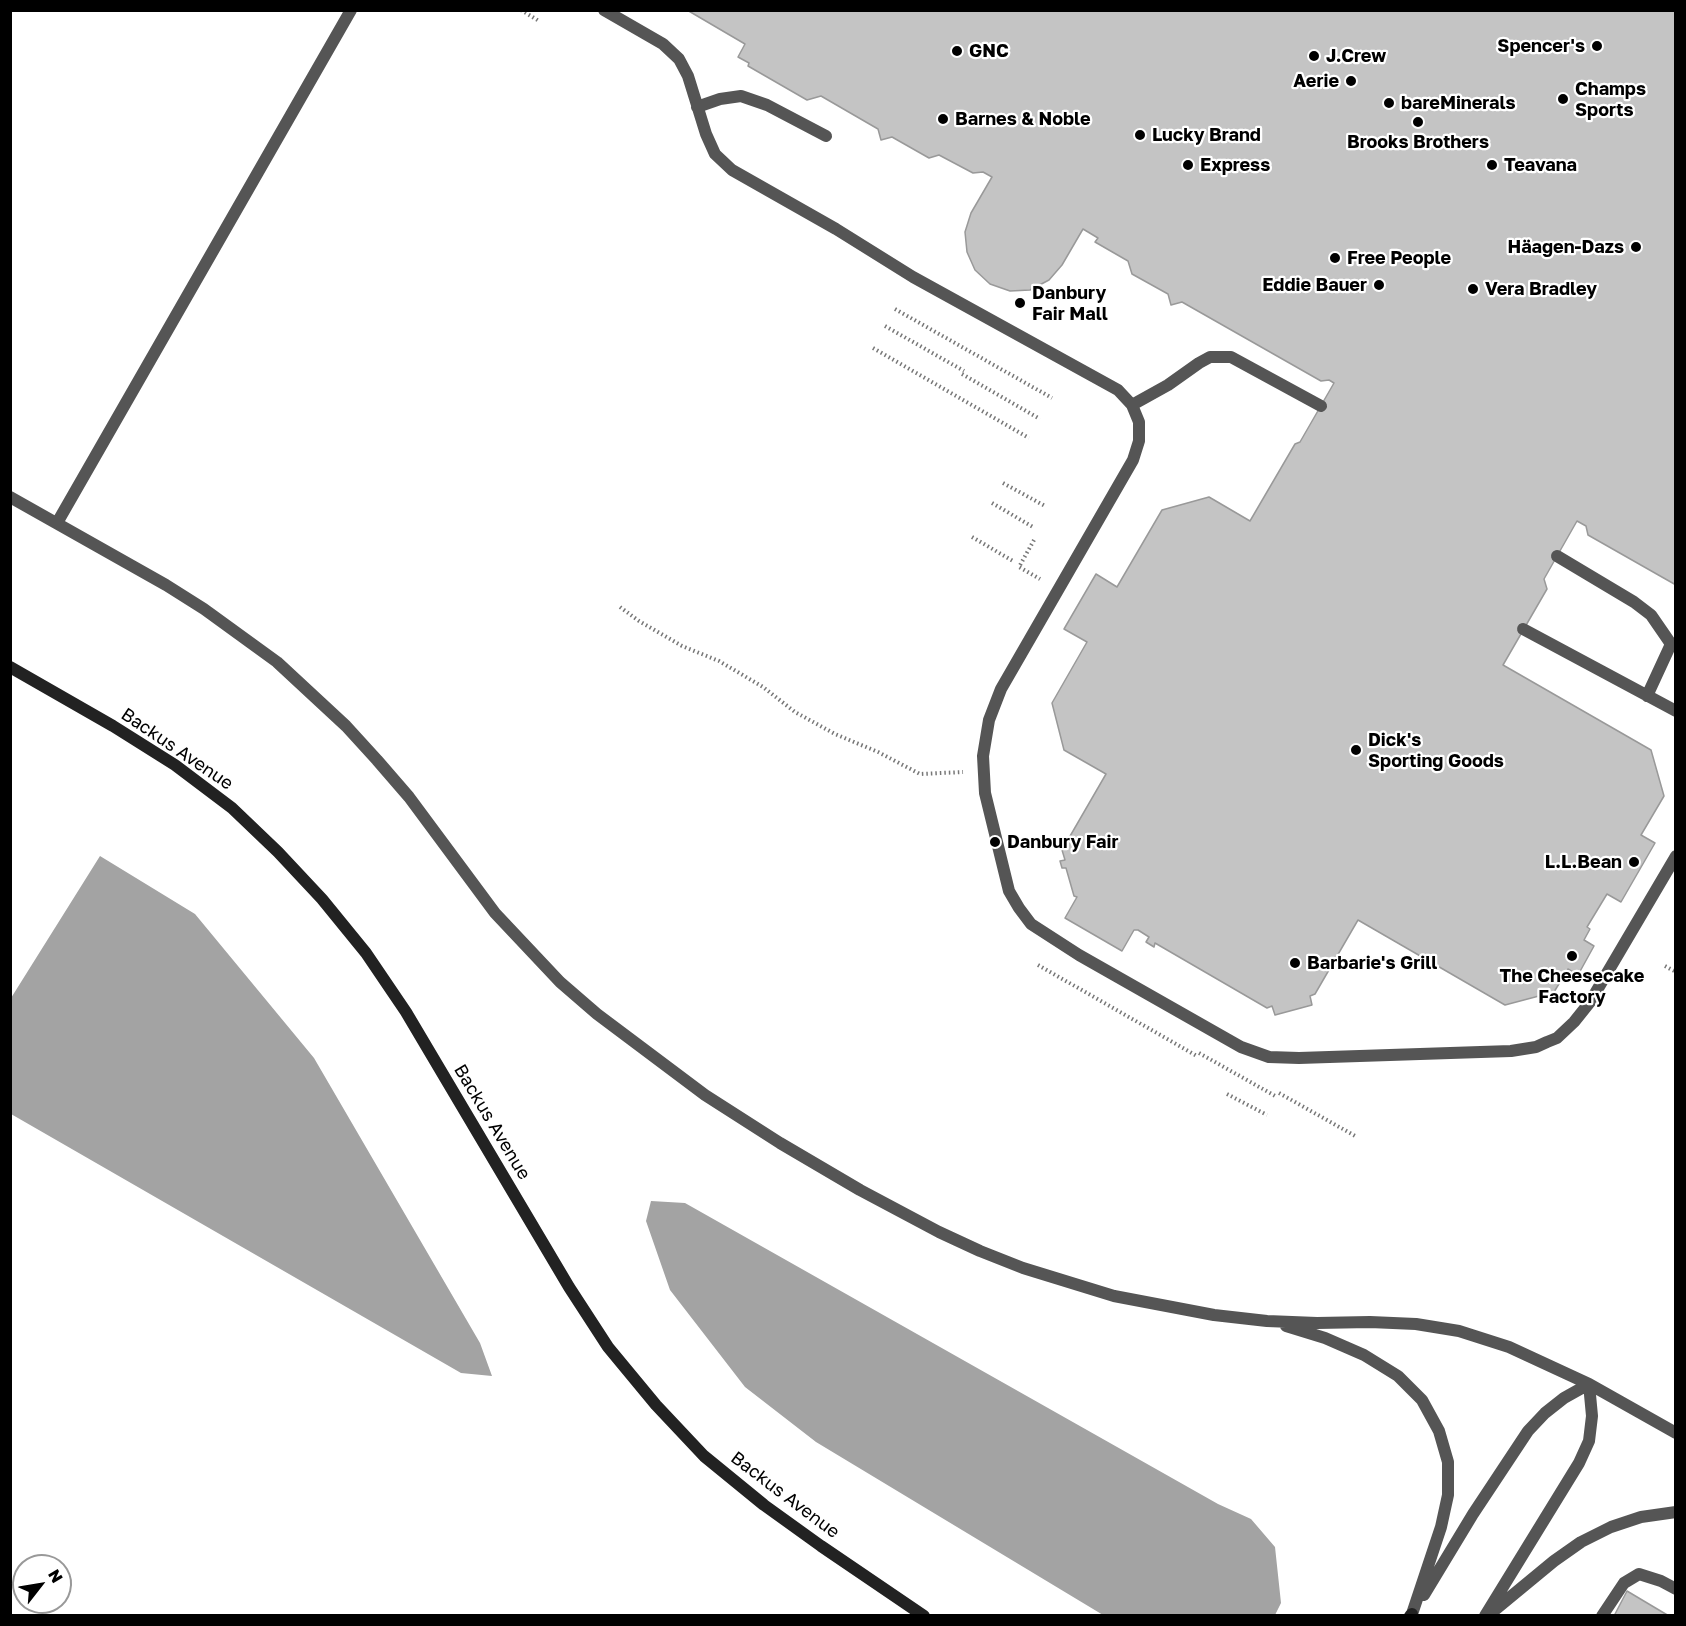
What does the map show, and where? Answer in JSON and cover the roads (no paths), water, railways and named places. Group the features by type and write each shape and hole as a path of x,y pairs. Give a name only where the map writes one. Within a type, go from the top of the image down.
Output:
{"main road":[{"name":"Backus Avenue","path":"10,667 113,726 175,765 231,808 278,852 366,953 406,1012 569,1287 608,1347 656,1405 704,1456 764,1505 830,1553 924,1616"}],"lane":[{"path":"57,523 351,10"},
{"path":"604,10 663,44 679,59 688,76 715,154 732,170 913,277 1118,390 1132,405 1139,422 1139,441 1133,460 1001,689 989,720 983,756 985,793 1010,891 1031,924 1079,955 1241,1047 1269,1057 1510,1051 1536,1047 1557,1038 1574,1022 1590,1002 1676,856"},
{"path":"697,107 720,99 741,96 767,105 826,136"},
{"path":"1132,405 1168,385 1210,357 1231,357 1321,406"},
{"path":"10,497 126,561 204,609 277,663 346,726 377,760 409,797 495,913 560,982 668,1069 743,1120 850,1184 939,1232 1023,1268 1125,1299 1214,1316 1317,1323 1416,1324 1459,1331 1509,1347 1589,1384 1676,1433"},
{"path":"1557,556 1634,602 1651,615 1671,644 1647,696"},
{"path":"1523,629 1676,711"},
{"path":"1268,1321 1325,1338 1365,1355 1398,1376 1422,1400 1439,1431 1448,1462 1448,1495 1441,1527 1411,1615"},
{"path":"1411,1615 1473,1514 1528,1431 1564,1398 1589,1384"},
{"path":"1486,1616 1589,1440 1592,1416 1589,1384"},
{"path":"1486,1616 1581,1542 1611,1527 1641,1517 1676,1512"},
{"path":"1602,1616 1624,1583 1639,1574 1676,1589"}],"place":[{"name":"Spencer's","path":"1597,46"},
{"name":"GNC","path":"957,51"},
{"name":"J.Crew","path":"1314,56"},
{"name":"Aerie","path":"1351,81"},
{"name":"Champs Sports","path":"1563,99"},
{"name":"bareMinerals","path":"1389,103"},
{"name":"Barnes & Noble","path":"943,119"},
{"name":"Brooks Brothers","path":"1418,122"},
{"name":"Lucky Brand","path":"1140,135"},
{"name":"Express","path":"1188,165"},
{"name":"Teavana","path":"1492,165"},
{"name":"Häagen-Dazs","path":"1636,247"},
{"name":"Free People","path":"1335,258"},
{"name":"Eddie Bauer","path":"1379,285"},
{"name":"Vera Bradley","path":"1473,289"},
{"name":"Danbury Fair Mall","path":"1020,303"},
{"name":"Dick's Sporting Goods","path":"1356,750"},
{"name":"Danbury Fair","path":"995,842"},
{"name":"L.L.Bean","path":"1634,862"},
{"name":"The Cheesecake Factory","path":"1572,956"},
{"name":"Barbarie's Grill","path":"1295,963"}]}
